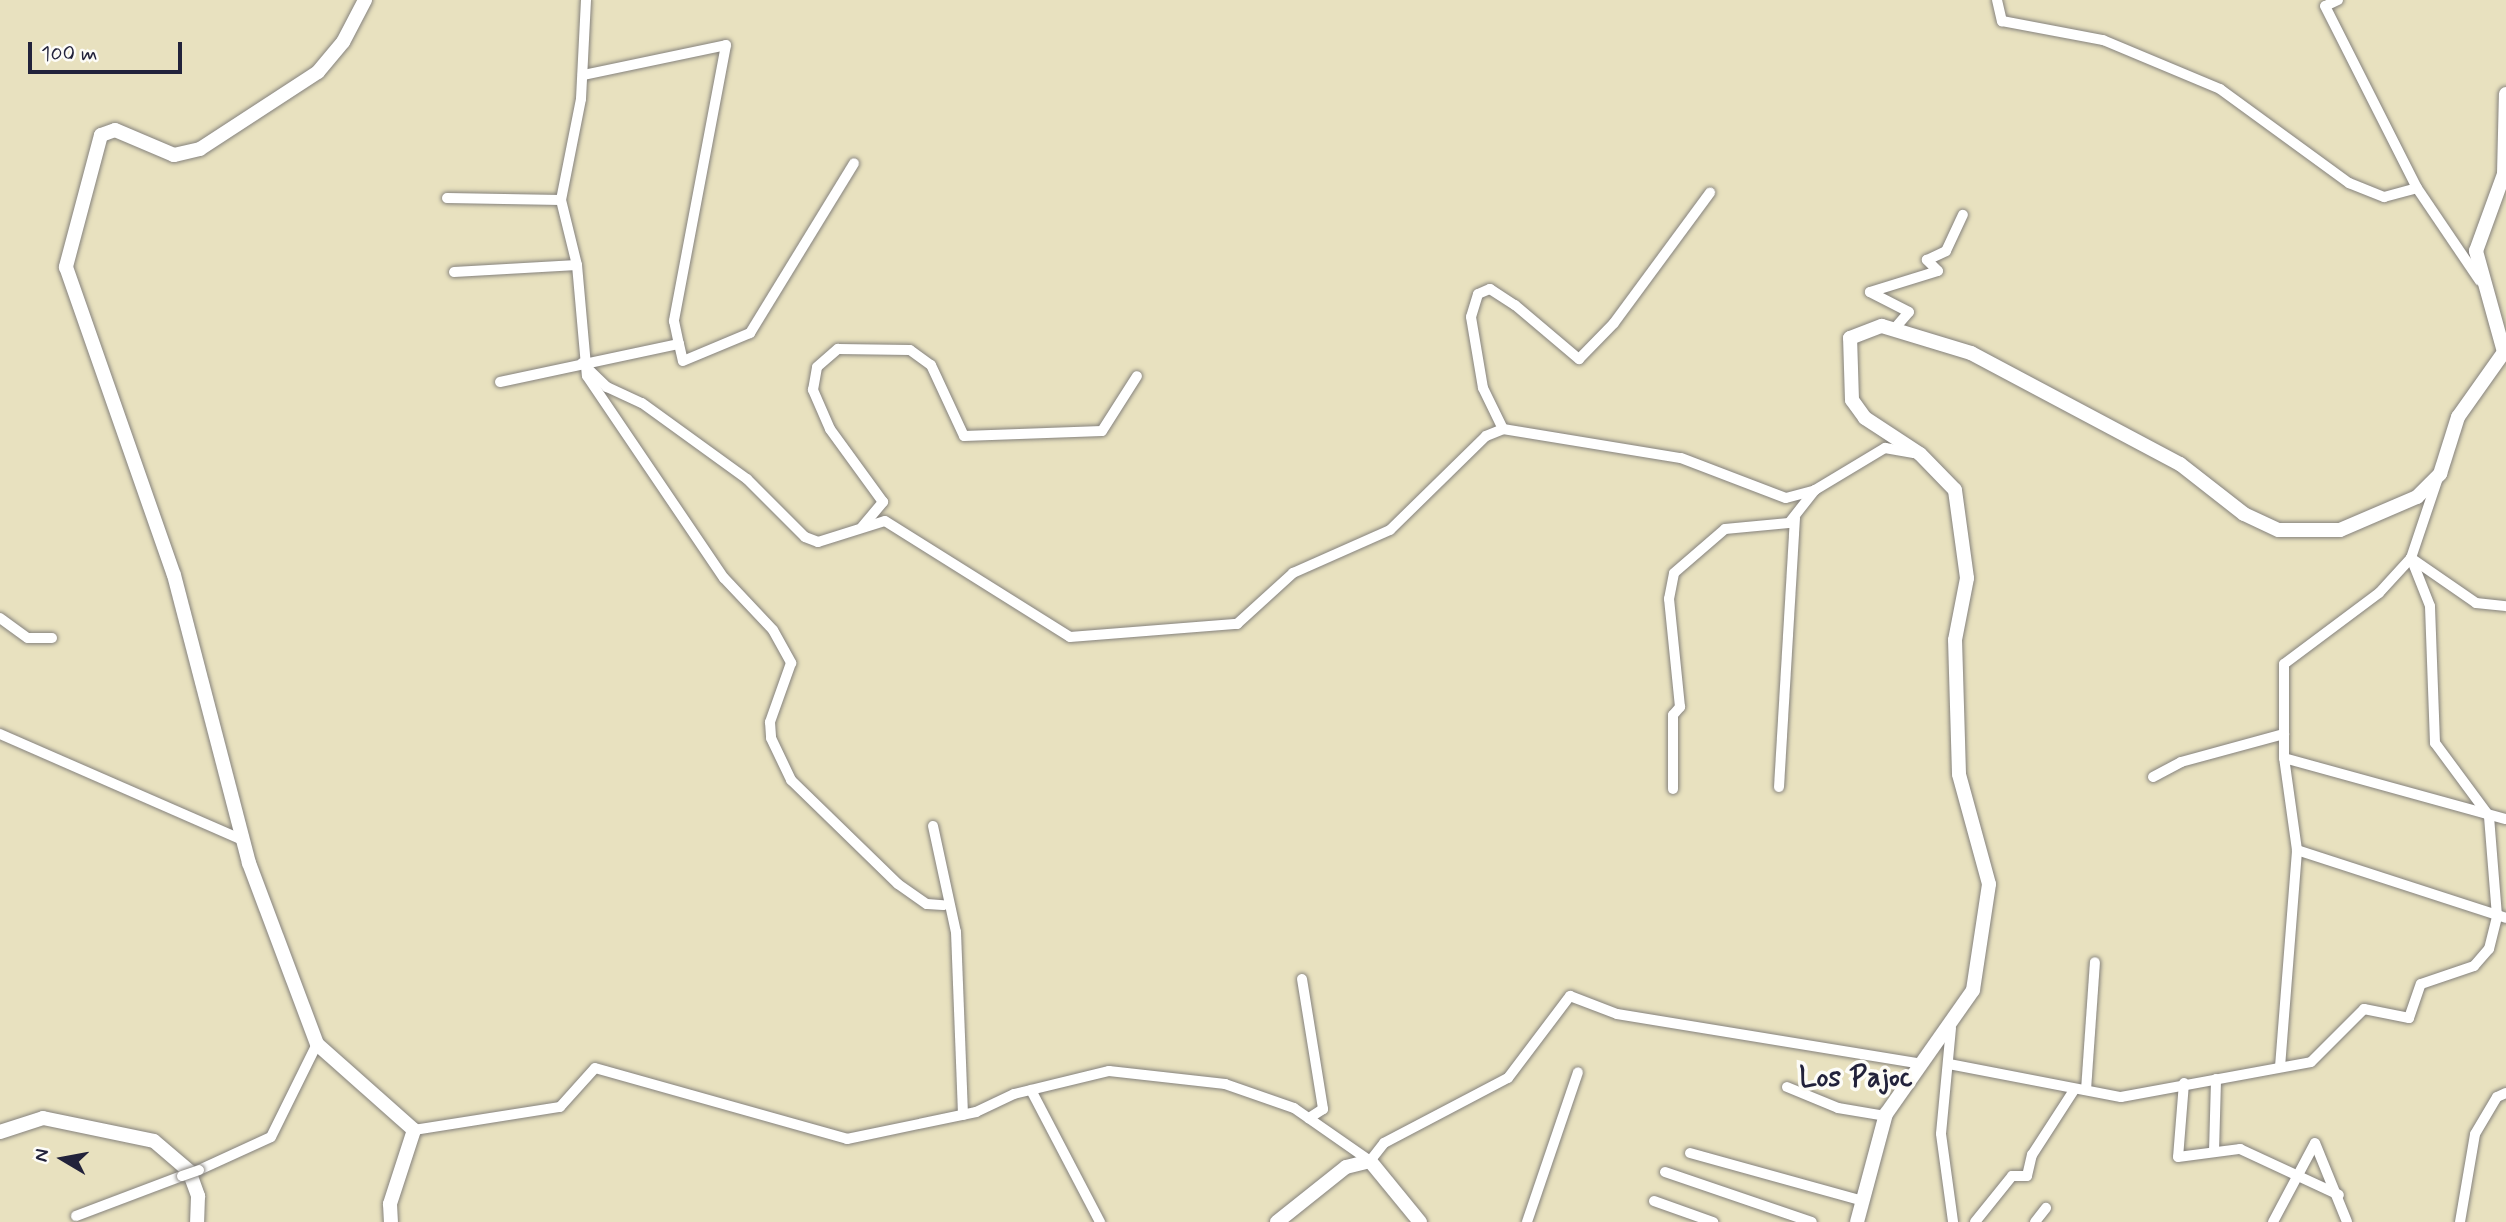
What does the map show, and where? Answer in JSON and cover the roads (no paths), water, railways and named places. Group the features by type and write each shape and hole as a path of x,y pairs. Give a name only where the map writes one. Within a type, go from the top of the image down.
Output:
{"street":[{"path":"365,0 344,42 318,72 200,149 174,155 115,130 101,135 66,267 174,575 243,839 317,1044 414,1130"},
{"path":"586,0 583,75 561,200 577,265 582,363 724,578 773,630 791,663 770,722 771,738 791,780 898,884 928,904 943,905"},
{"path":"1997,0 2002,21 2103,40 2220,89 2348,183 2384,197 2417,188"},
{"path":"2338,0 2325,6 2417,188 2480,281"},
{"path":"583,75 726,45 674,321 683,361 750,333 854,163"},
{"path":"2280,1067 2297,850 2284,758 2284,664 2379,593 2412,558 2458,416 2505,353 2480,281 2476,251 2504,174 2506,94"},
{"path":"1503,429 1483,388 1471,317 1478,294 1490,289 1515,305 1579,359 1621,313 1710,193"},
{"path":"447,198 561,200"},
{"path":"1895,328 1909,312 1870,292 1938,271 1927,260 1946,251 1963,215"},
{"path":"454,272 577,265"},
{"path":"1857,1222 1860,1200 1886,1116 1921,1064 1951,1028 1973,990 1989,884 1959,774 1955,640 1968,578 1965,530 1955,489 1920,454 1865,418 1852,400 1850,338 1860,330 1895,328 1971,354 2180,464 2244,514 2279,530 2340,530 2417,497 2440,474"},
{"path":"500,382 679,344"},
{"path":"861,528 883,502 830,429 813,390 817,367 838,349 910,350 931,365 964,436 1102,431 1137,376"},
{"path":"582,363 607,387 642,403 747,479 805,537 818,542 885,521 905,530 1070,637 1237,624 1293,573 1390,530 1486,436 1503,429 1681,458 1786,498 1815,490 1885,448 1920,454"},
{"path":"1673,789 1673,715 1680,707 1669,599 1674,573 1725,529 1789,523 1815,490"},
{"path":"1779,788 1795,517"},
{"path":"2412,558 2476,603 2506,606"},
{"path":"1949,1064 2121,1097 2184,1083 2311,1062 2364,1010 2409,1018 2421,984 2474,966 2488,949 2501,917 2489,816 2435,743 2430,606 2412,558"},
{"path":"0,618 28,638 52,638"},
{"path":"0,734 243,839"},
{"path":"2153,778 2180,762 2284,734"},
{"path":"2284,758 2506,819"},
{"path":"933,826 956,932 963,1115"},
{"path":"2297,850 2501,917"},
{"path":"2086,1090 2095,962"},
{"path":"1302,979 1323,1109 1309,1118"},
{"path":"1277,1222 1346,1167 1370,1161 1384,1143 1508,1078 1570,996 1617,1014 1921,1064"},
{"path":"1951,1028 1941,1134 1953,1222"},
{"path":"76,1216 182,1177 271,1137 317,1044"},
{"path":"414,1130 560,1107 595,1068 847,1139 963,1115 1031,1090 1109,1071 1225,1084 1309,1118 1370,1161 1420,1222"},
{"path":"1527,1222 1578,1072"},
{"path":"2214,1152 2216,1079"},
{"path":"2184,1083 2178,1157 2240,1149 2339,1195"},
{"path":"1787,1087 1838,1108 1886,1116"},
{"path":"1031,1090 1100,1222"},
{"path":"1975,1222 2012,1176 2027,1176 2032,1155 2074,1090"},
{"path":"2460,1222 2475,1134 2506,1093"},
{"path":"0,1132 43,1118 154,1142 189,1171 198,1196 197,1222"},
{"path":"391,1222 390,1203 414,1130"},
{"path":"2273,1222 2295,1173 2315,1143 2339,1195 2347,1222"},
{"path":"1690,1153 1860,1200"},
{"path":"1665,1172 1812,1222"},
{"path":"1654,1201 1713,1222"},
{"path":"2035,1222 2046,1208"}],"district":[{"name":"Los Pajoc","path":"1856,1079"}]}
